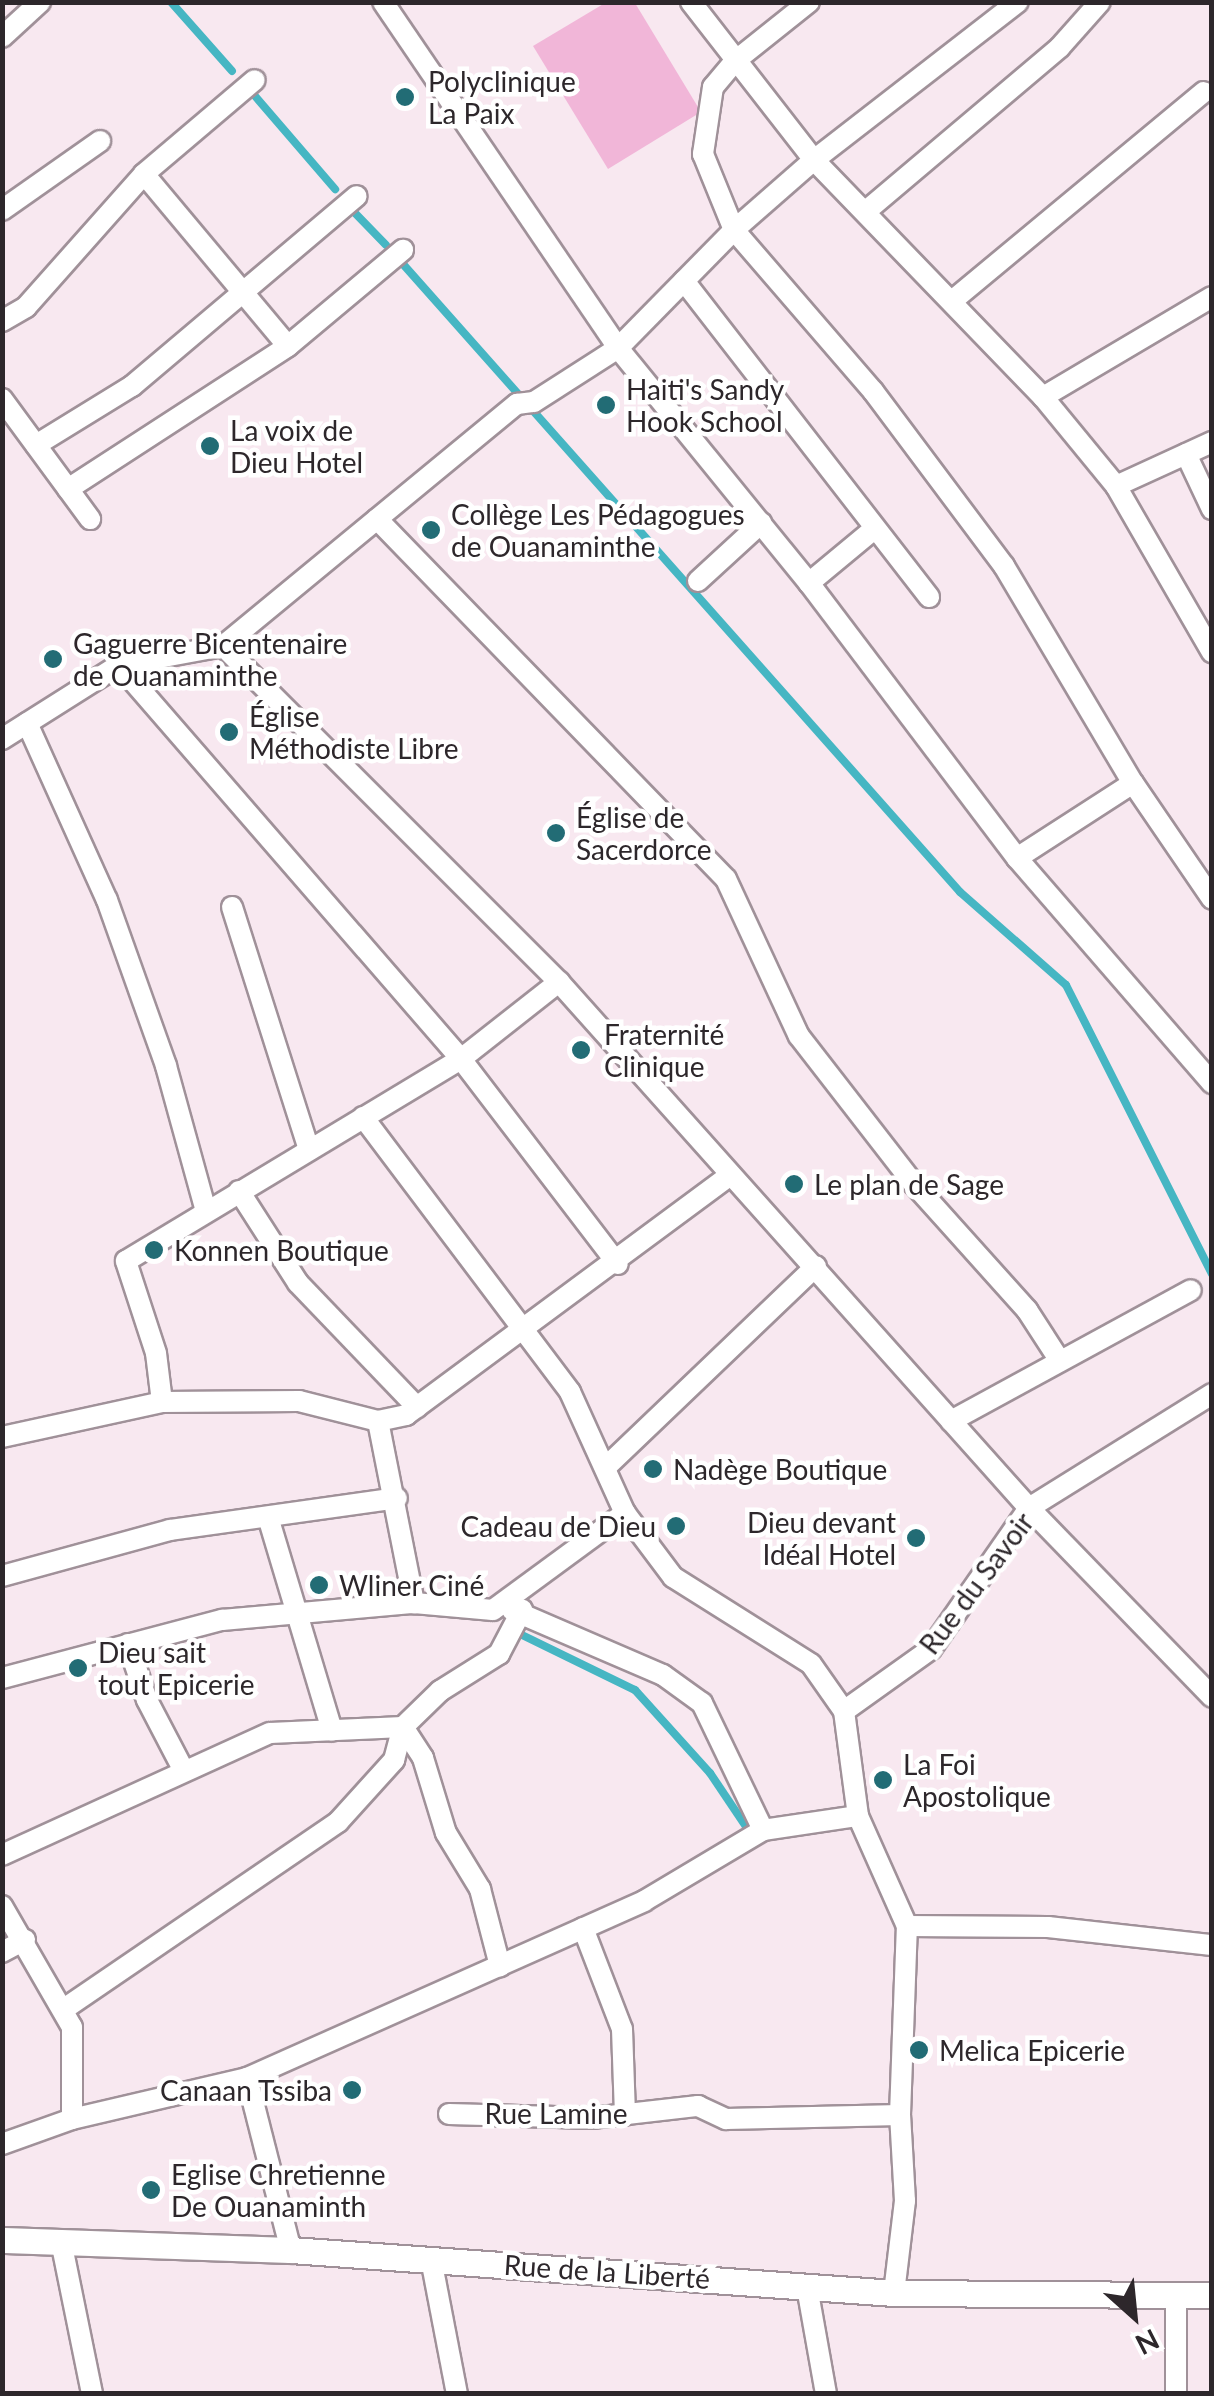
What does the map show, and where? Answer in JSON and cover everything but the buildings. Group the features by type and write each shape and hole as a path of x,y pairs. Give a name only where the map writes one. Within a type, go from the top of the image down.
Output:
{"street":[{"path":"2,37 40,2"},
{"path":"383,2 618,348 809,583 1017,858 1212,1083"},
{"path":"691,2 814,160 1042,397 1116,486 1212,652"},
{"path":"809,2 735,61 713,87 704,154 734,230 818,322 1004,566 1133,783 1212,899"},
{"path":"2,739 119,666 223,646 376,519 526,403 618,348 734,230 814,160 1018,2"},
{"path":"865,212 1060,47 1100,2"},
{"path":"2,321 26,308 144,174 255,80"},
{"path":"952,301 1204,92"},
{"path":"2,210 100,142"},
{"path":"144,174 288,346"},
{"path":"36,444 132,386 356,196"},
{"path":"68,489 288,346 403,250"},
{"path":"684,281 929,596"},
{"path":"1042,397 1212,297"},
{"path":"2,399 90,519"},
{"path":"1116,486 1212,442"},
{"path":"1186,454 1212,509"},
{"path":"376,519 726,879 799,1036 914,1184 1027,1310 1058,1358"},
{"path":"698,581 761,523"},
{"path":"809,583 874,529"},
{"path":"223,646 559,982 1029,1508 1212,1697"},
{"path":"119,666 461,1059 618,1264"},
{"path":"28,722 107,900 166,1066 206,1211"},
{"path":"1017,858 1133,783"},
{"path":"232,907 308,1150"},
{"path":"162,1402 156,1353 126,1261 461,1059 559,982"},
{"path":"364,1117 488,1290 525,1329 570,1392 607,1466 624,1513 673,1577 810,1664 844,1712 858,1816 907,1926 900,2115 905,2201 894,2293"},
{"path":"2,1437 162,1402 299,1401 378,1421 417,1407 618,1264 729,1176"},
{"path":"239,1191 298,1283 417,1407"},
{"path":"607,1466 816,1266"},
{"path":"951,1421 1058,1358 1191,1290"},
{"name":"Rue du Savoir","path":"844,1712 931,1649 1029,1508 1212,1394"},
{"path":"378,1421 398,1498 414,1603"},
{"path":"2,1576 112,1542 398,1498"},
{"path":"494,1610 624,1513"},
{"path":"268,1517 283,1548 297,1613 332,1731"},
{"path":"2,1678 222,1620 414,1603 522,1610 662,1675 702,1703 763,1830"},
{"path":"64,2008 338,1822 394,1760 402,1727 440,1690 498,1654 522,1610"},
{"path":"128,1644 147,1700 184,1770"},
{"path":"2,1856 270,1733 402,1727"},
{"path":"402,1727 424,1758 446,1833 480,1889 500,1966"},
{"path":"2,2144 72,2119 247,2078 583,1928 763,1830 858,1816"},
{"path":"2,1906 25,1940 72,2028 72,2119"},
{"path":"907,1926 1048,1927 1212,1945"},
{"path":"583,1928 622,2029 625,2114"},
{"path":"2,1952 25,1940"},
{"path":"247,2078 290,2250"},
{"name":"Rue Lamine","path":"449,2114 625,2114 698,2106 726,2119 900,2115"},
{"name":"Rue de la Liberté","path":"2,2240 290,2250 894,2293 1212,2296"},
{"path":"61,2241 92,2394"},
{"path":"432,2260 457,2394"},
{"path":"807,2286 826,2394"},
{"path":"1176,2296 1176,2394"}],"shaded area":[{"path":"605,3 635,3 701,112 608,169 533,46"}],"waterway":[{"path":"171,2 232,71"},
{"path":"255,96 335,189"},
{"path":"354,212 386,245"},
{"path":"402,263 960,892 1066,985 1212,1274"},
{"path":"520,1634 635,1690 710,1773 747,1828 756,1830"}],"place":[{"name":"Polyclinique La Paix","path":"405,97"},
{"name":"Haiti's Sandy Hook School","path":"606,405"},
{"name":"La voix de Dieu Hotel","path":"210,446"},
{"name":"Collège Les Pédagogues de Ouanaminthe","path":"431,530"},
{"name":"Gaguerre Bicentenaire de Ouanaminthe","path":"53,659"},
{"name":"Église Méthodiste Libre","path":"229,732"},
{"name":"Église de Sacerdorce","path":"556,833"},
{"name":"Fraternité Clinique","path":"581,1050"},
{"name":"Le plan de Sage","path":"794,1184"},
{"name":"Konnen Boutique","path":"154,1250"},
{"name":"Nadège Boutique","path":"653,1469"},
{"name":"Cadeau de Dieu","path":"676,1526"},
{"name":"Dieu devant Idéal Hotel","path":"916,1538"},
{"name":"Wliner Ciné","path":"319,1585"},
{"name":"Dieu sait tout Epicerie","path":"78,1668"},
{"name":"La Foi Apostolique","path":"883,1780"},
{"name":"Melica Epicerie","path":"919,2050"},
{"name":"Canaan Tssiba","path":"352,2090"},
{"name":"Eglise Chretienne De Ouanaminth","path":"151,2190"}]}
